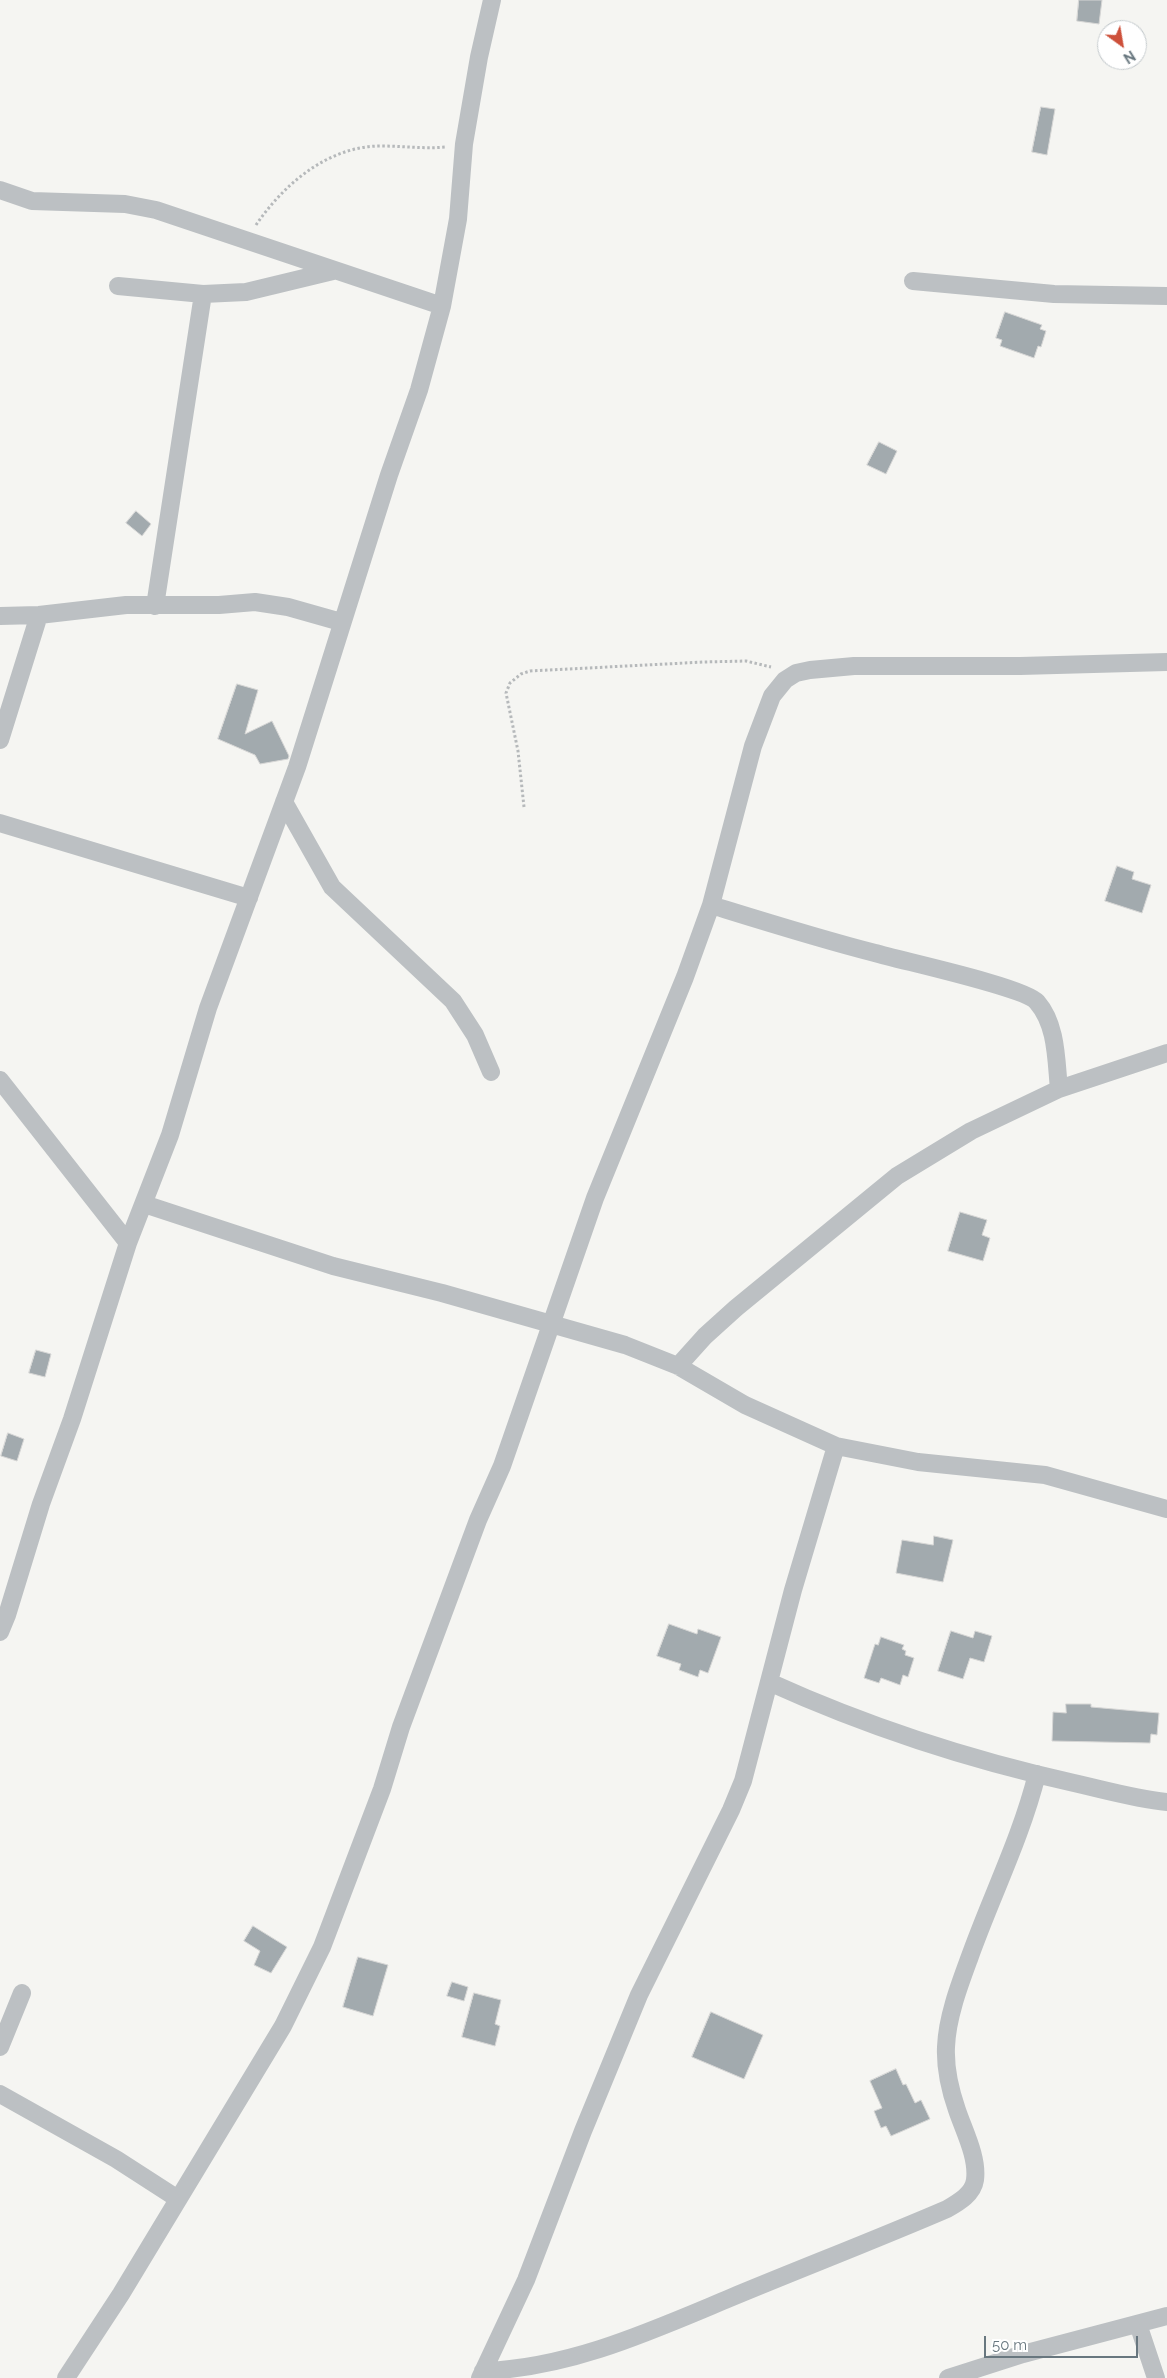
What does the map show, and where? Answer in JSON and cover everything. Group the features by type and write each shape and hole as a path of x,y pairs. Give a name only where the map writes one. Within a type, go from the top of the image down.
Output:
{"street":[{"path":"0,1632 8,1615 41,1504 72,1418 128,1243 170,1135 208,1008 298,767 341,622 416,399 442,306 458,219 464,144 479,58 492,0"},
{"path":"0,190 32,201 125,204 156,210 245,242 442,306"},
{"path":"118,286 203,294 246,292 334,270"},
{"path":"913,281 1054,294 1167,296"},
{"path":"155,606 203,294"},
{"path":"0,616 39,616 126,605 218,605 255,602 288,607 341,622"},
{"path":"0,740 39,616"},
{"path":"66,2378 121,2294 283,2026 322,1947 382,1788 401,1727 451,1592 478,1520 502,1466 595,1198 685,977 711,905 753,746 772,696 785,680 796,673 854,666 1167,662"},
{"path":"284,802 332,887 453,1000 475,1035 491,1072"},
{"path":"0,823 249,898"},
{"path":"711,905 874,953 1011,989 1036,1001 1048,1019 1055,1043 1059,1089"},
{"path":"678,1366 705,1336 736,1308 897,1176 972,1131 1059,1089 1167,1053"},
{"path":"0,1080 128,1243"},
{"path":"144,1204 333,1266 442,1293 552,1326 625,1345 678,1366 745,1405 836,1446 918,1462 1045,1475 1167,1509"},
{"path":"482,2374 526,2280 586,2122 638,1995 732,1810 743,1781 793,1590 836,1446"},
{"path":"769,1682 811,1701 919,1740 1036,1774 1167,1802"},
{"path":"482,2374 550,2362 643,2335 947,2208 970,2192 975,2181 975,2166 948,2082 946,2046 952,2014 963,1975 994,1891 1016,1843 1036,1774"},
{"path":"0,2047 22,1993"},
{"path":"0,2094 116,2159 178,2199"},
{"path":"948,2378 1023,2354 1167,2316"},
{"path":"1138,2324 1156,2378"}],"path":[{"path":"245,242 268,207 288,186 311,168 337,156 362,148 380,146 427,149 464,144"},
{"path":"524,807 518,752 506,694 510,683 521,674 530,671 738,661 746,661 796,673"}],"building":[{"path":"1079,0 1102,0 1100,20 1097,20 1097,24 1077,21"},
{"path":"1041,107 1055,109 1047,155 1032,152"},
{"path":"1005,312 1042,325 1040,329 1046,331 1041,347 1038,346 1034,358 1000,346 1002,340 996,338"},
{"path":"879,442 897,451 886,474 867,465"},
{"path":"136,511 151,524 142,536 126,523"},
{"path":"237,684 258,690 245,734 272,721 289,756 288,759 260,764 255,755 218,739"},
{"path":"1117,866 1134,872 1132,879 1151,885 1142,913 1105,901"},
{"path":"960,1212 987,1220 982,1235 990,1238 983,1261 948,1251"},
{"path":"36,1350 51,1354 45,1377 29,1373"},
{"path":"8,1433 24,1439 17,1461 1,1456"},
{"path":"934,1536 953,1540 943,1582 896,1573 902,1540 933,1545"},
{"path":"669,1624 697,1634 698,1629 721,1637 708,1673 700,1670 698,1677 679,1670 681,1664 657,1656"},
{"path":"951,1631 973,1638 975,1631 992,1636 984,1662 970,1658 963,1679 938,1671"},
{"path":"881,1637 904,1645 902,1649 906,1651 905,1655 914,1658 908,1677 903,1675 900,1685 881,1678 879,1683 864,1678 875,1644 878,1645"},
{"path":"1066,1704 1091,1704 1091,1707 1159,1713 1157,1735 1151,1734 1150,1743 1052,1741 1053,1712 1066,1713"},
{"path":"253,1926 287,1947 271,1973 254,1965 260,1951 244,1941"},
{"path":"358,1957 388,1965 373,2016 343,2007"},
{"path":"452,1982 468,1987 464,2001 447,1996"},
{"path":"474,1993 501,2000 495,2024 500,2026 495,2046 462,2037"},
{"path":"711,2012 763,2035 744,2079 692,2057"},
{"path":"896,2069 903,2085 906,2084 915,2103 921,2100 930,2119 891,2136 886,2126 881,2128 874,2111 882,2108 870,2081"}]}
